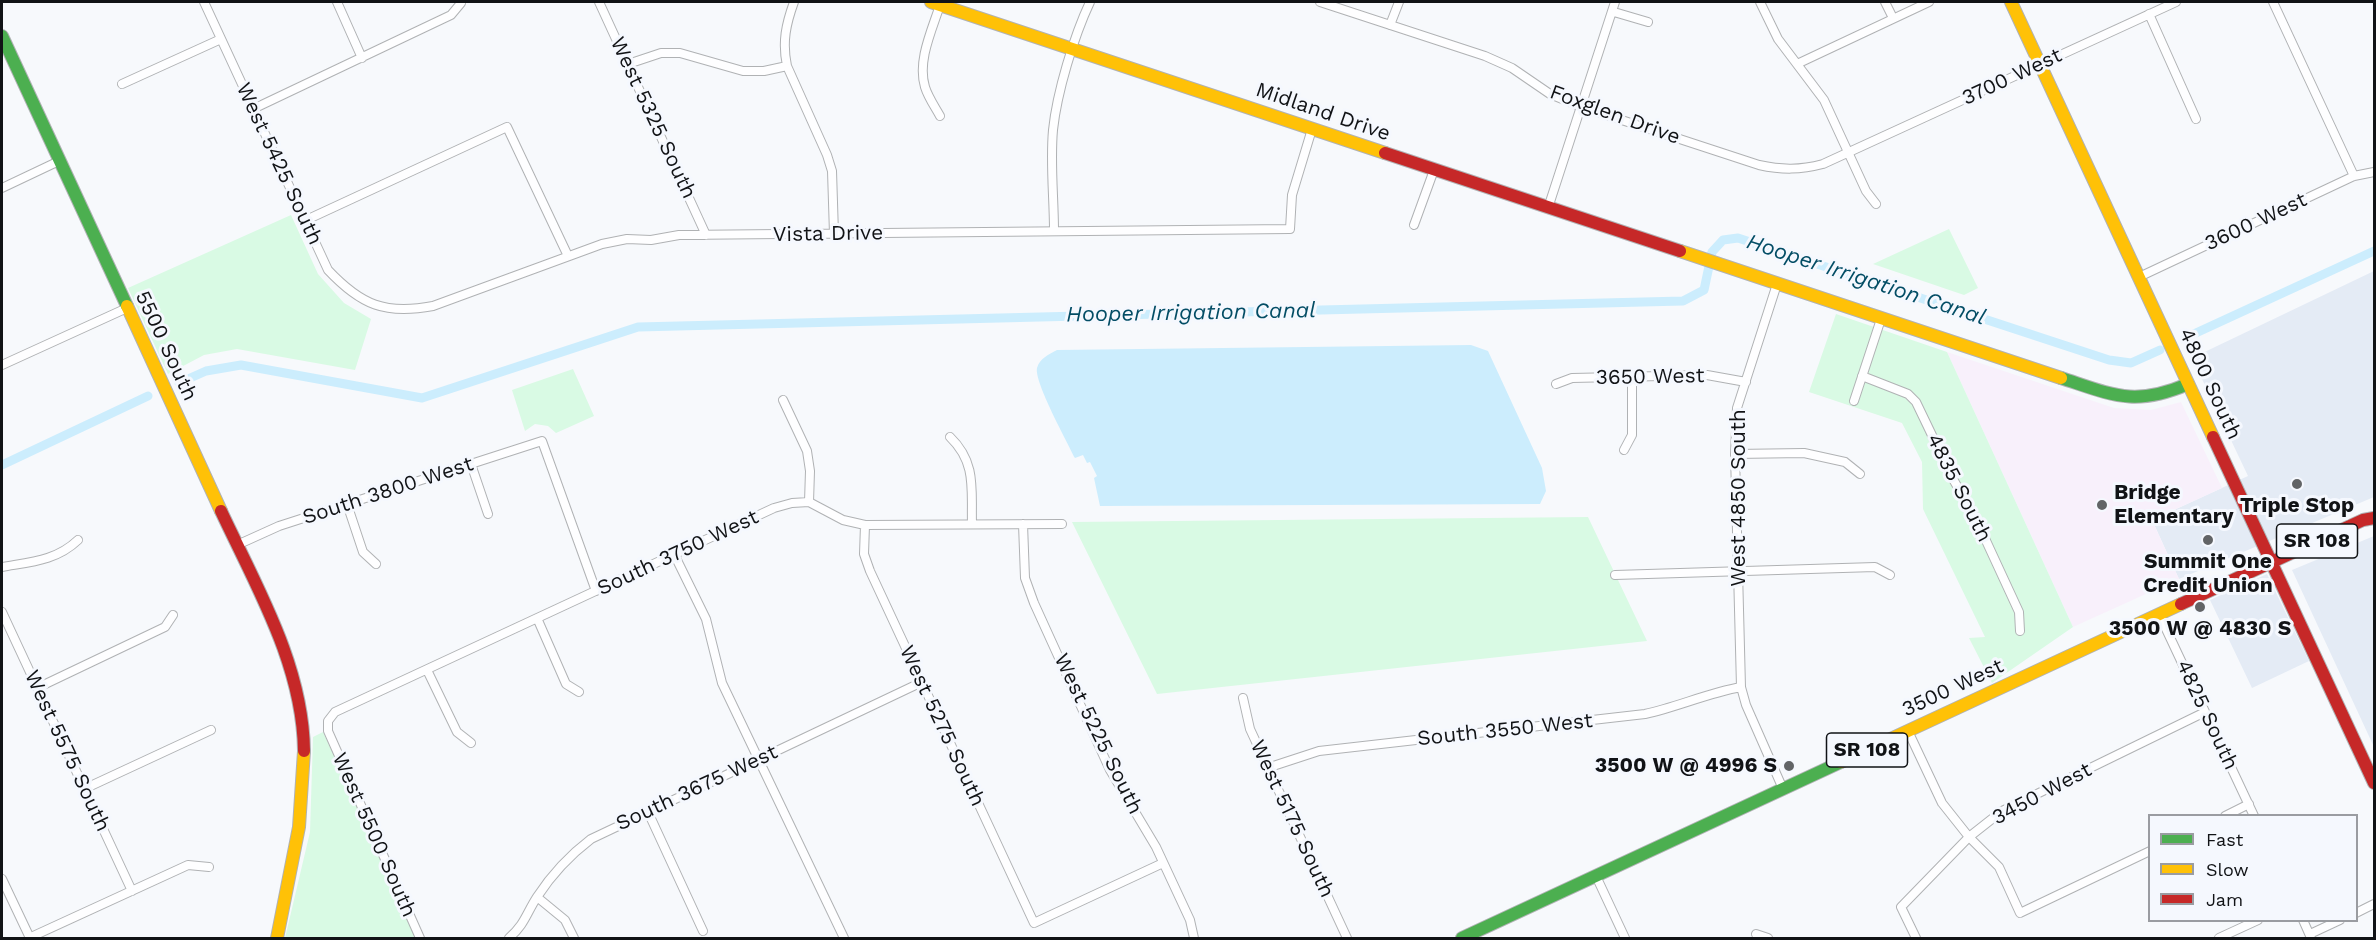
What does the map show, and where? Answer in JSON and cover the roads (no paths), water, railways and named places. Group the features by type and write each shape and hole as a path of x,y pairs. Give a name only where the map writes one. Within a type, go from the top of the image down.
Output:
{"main road":[{"name":"4800 South","path":"2011,2 2374,783"},
{"name":"Midland Drive","path":"935,3 2115,396 2136,400 2157,397 2188,384"},
{"name":"5500 South","path":"2,36 237,545 292,673 302,716 305,764 300,824 277,939"},
{"name":"3500 West","path":"1462,939 2271,562 2369,519"}],"street":[{"name":"West 5425 South","path":"204,2 328,270 343,286 378,307"},
{"path":"337,2 362,58"},
{"name":"West 5325 South","path":"599,2 706,235"},
{"path":"794,2 784,34 787,66 832,171 834,234"},
{"path":"1054,231 1053,131 1059,93 1090,2"},
{"name":"Foxglen Drive","path":"1320,2 1485,56 1512,68 1550,94 1582,107 1759,165 1780,170 1803,170 1823,164 1848,152"},
{"path":"1390,25 1399,2"},
{"path":"1548,208 1616,2"},
{"path":"1760,2 1778,39 1824,100 1866,191 1876,204"},
{"path":"1885,2 1893,18"},
{"path":"1797,63 1929,2"},
{"name":"3700 West","path":"1848,152 2176,2"},
{"path":"2273,2 2354,176"},
{"path":"253,109 451,15 460,3"},
{"path":"935,3 923,69 925,87 940,116"},
{"path":"1614,12 1648,22"},
{"path":"2149,14 2196,119"},
{"path":"122,84 221,39"},
{"path":"628,64 661,53 680,53 743,71 764,71 787,66"},
{"path":"304,221 507,127 568,256"},
{"name":"Vista Drive","path":"378,307 413,310 433,306 602,244 627,239 706,235 1290,229 1292,195 1312,129"},
{"path":"2,188 59,161"},
{"path":"1414,225 1434,170"},
{"name":"3600 West","path":"2139,277 2354,176 2374,172"},
{"name":"West 4850 South","path":"1777,284 1737,408 1735,454 1741,687 1746,705 1783,789"},
{"path":"2,365 127,308"},
{"path":"1854,401 1881,319"},
{"name":"3650 West","path":"1556,384 1572,378 1707,375 1746,382"},
{"name":"4835 South","path":"1862,376 1908,394 1916,402 1976,519 2019,612 2020,631"},
{"path":"1624,450 1632,435 1632,377"},
{"path":"783,400 807,451 810,471 809,502 843,520 865,525 1062,524"},
{"path":"950,437 962,449 970,466 972,524"},
{"name":"South 3800 West","path":"237,545 279,526 542,441 596,591"},
{"path":"1735,454 1804,453 1845,462 1860,474"},
{"path":"471,464 488,514"},
{"name":"South 3750 West","path":"328,731 328,721 335,712 774,508 792,502 809,502"},
{"path":"347,504 363,552 376,564"},
{"name":"West 5225 South","path":"1023,524 1025,578 1034,603 1110,770 1156,847 1190,920 1194,939"},
{"name":"West 5275 South","path":"865,525 864,554 870,571 1034,923 1163,863"},
{"path":"2,567 48,559 66,551 78,540"},
{"path":"674,554 706,619 722,683 844,939"},
{"path":"1615,575 1875,567 1890,575"},
{"name":"West 5575 South","path":"2,612 132,891"},
{"name":"4825 South","path":"2159,614 2253,814"},
{"path":"37,688 165,627 173,615"},
{"path":"537,618 566,684 579,692"},
{"path":"426,669 456,732 471,743"},
{"name":"South 3675 West","path":"508,939 521,927 537,897 569,856 591,839 922,682"},
{"name":"South 3550 West","path":"1268,768 1319,751 1645,714 1741,687"},
{"name":"West 5175 South","path":"1243,698 1250,729 1347,939"},
{"name":"3450 West","path":"1916,939 1901,907 1969,837 2002,811 2205,712"},
{"path":"84,789 211,730"},
{"name":"West 5500 South","path":"328,731 420,939"},
{"path":"1908,731 1941,803 1969,837 1999,867 2020,913 2148,852"},
{"path":"2229,814 2249,804"},
{"path":"648,812 703,931"},
{"path":"2,879 30,938 188,865 209,867"},
{"path":"1596,876 1625,939"},
{"path":"537,897 565,920 574,939"},
{"path":"2358,912 2374,904"},
{"path":"2219,939 2256,922"},
{"path":"2304,922 2311,936 2338,922"},
{"path":"1756,934 1768,939"}],"water":[{"path":"1471,345 1488,351 1542,468 1546,491 1540,504 1100,506 1094,478 1097,476 1090,462 1087,463 1083,455 1075,458 1046,399 1037,375 1037,368 1042,359 1057,350"}],"waterway":[{"name":"Hooper Irrigation Canal","path":"179,383 206,371 241,365 422,398 638,327 1683,301 1704,290 1712,252 1723,240 1738,238 2109,360 2131,363 2160,350"},
{"name":"Hooper Irrigation Canal","path":"2185,338 2374,251"},
{"name":"Hooper Irrigation Canal","path":"2,465 148,396"}],"place":[{"name":"Triple Stop","path":"2297,484"},
{"name":"Bridge Elementary","path":"2102,505"},
{"name":"Summit One Credit Union","path":"2208,540"},
{"name":"3500 W @ 4830 S","path":"2200,607"},
{"name":"3500 W @ 4996 S","path":"1789,766"}]}
